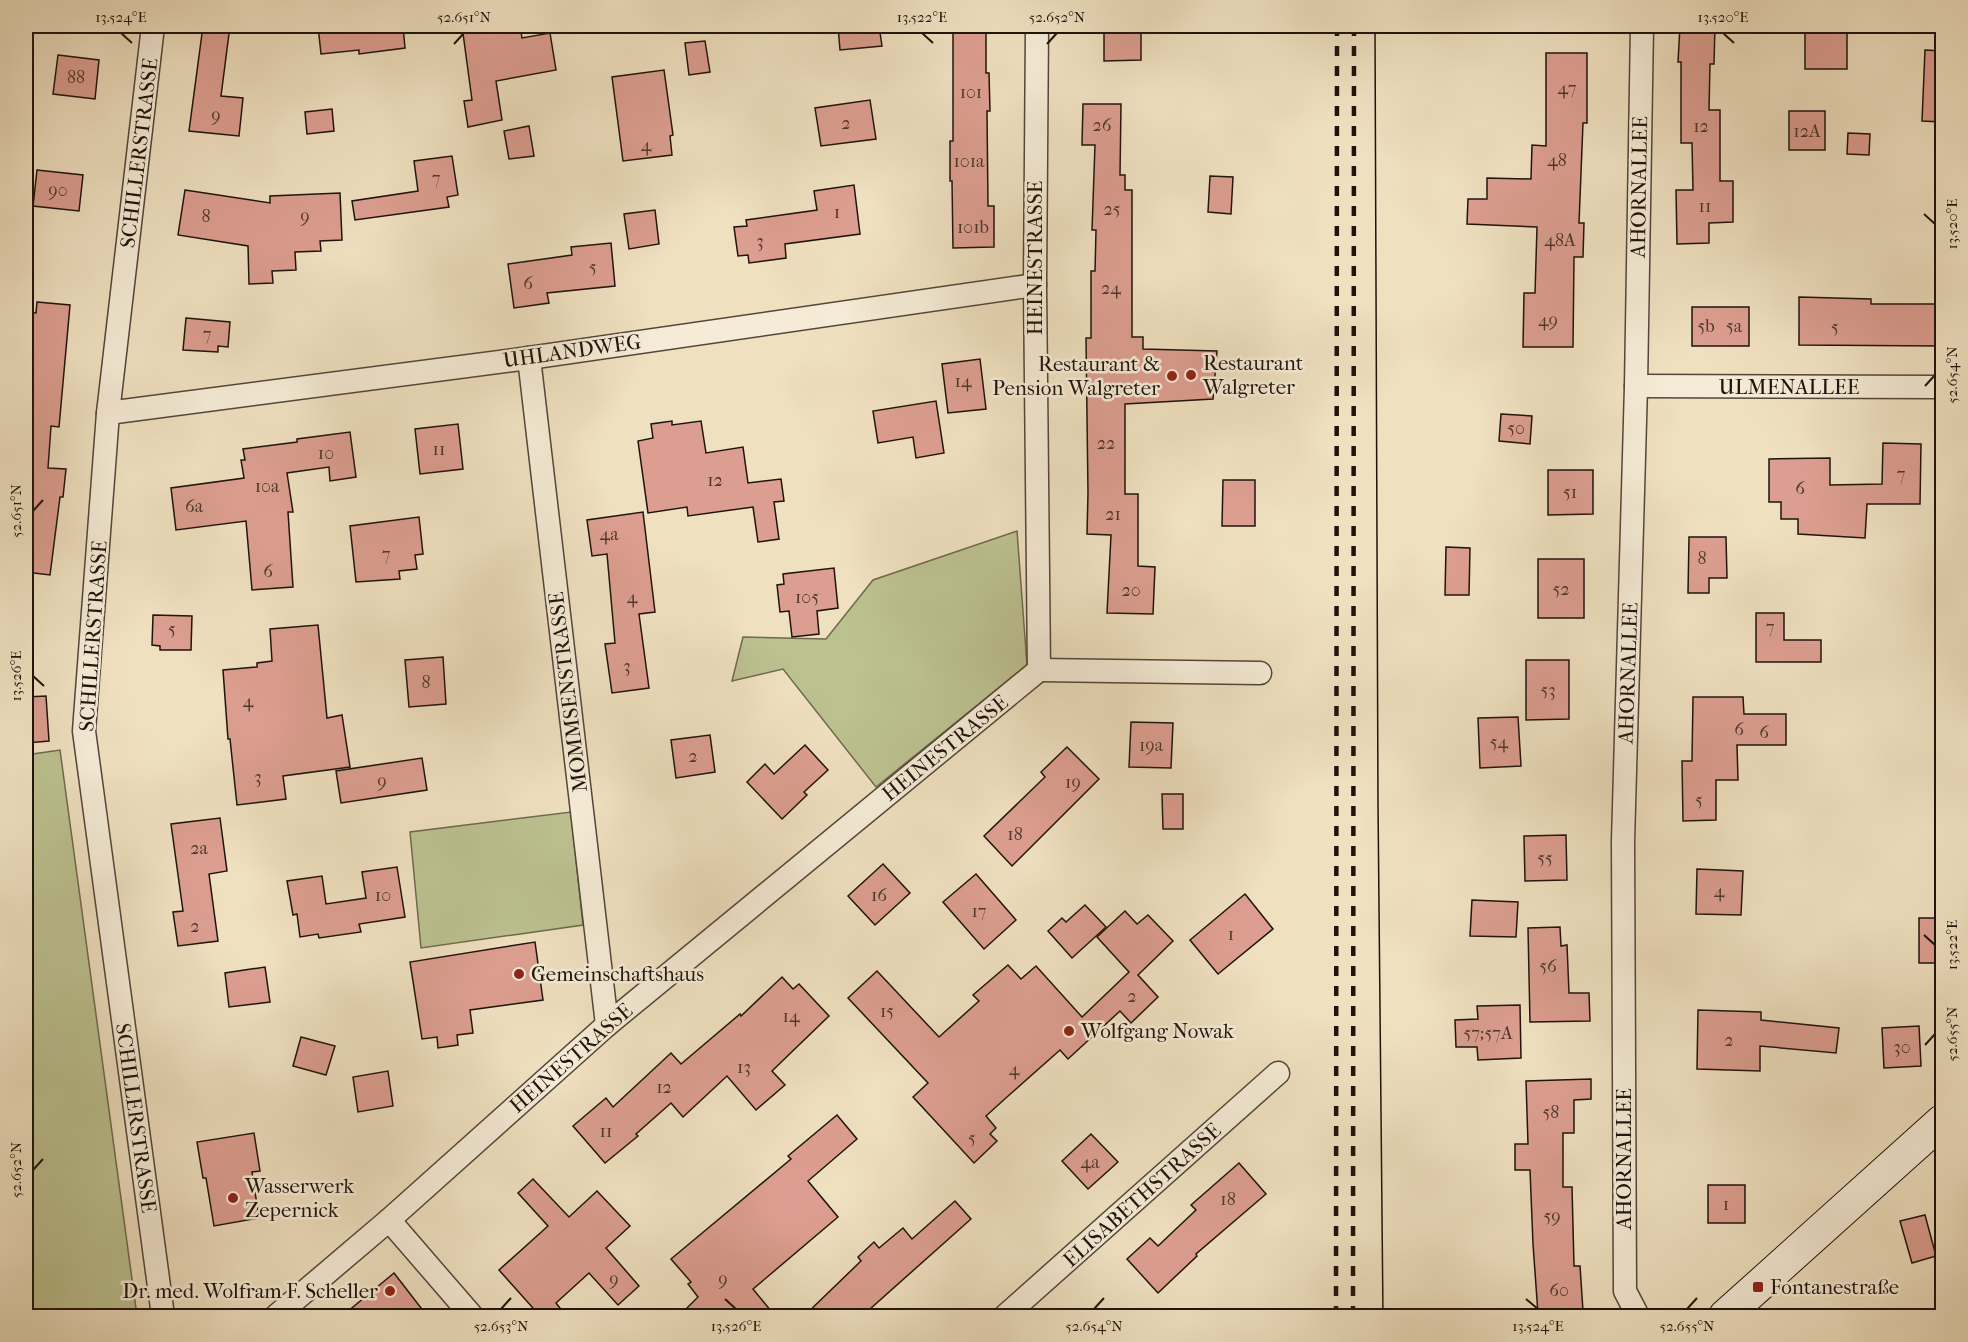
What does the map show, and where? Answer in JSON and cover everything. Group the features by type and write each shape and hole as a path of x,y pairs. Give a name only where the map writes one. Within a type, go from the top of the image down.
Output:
{"street":[{"name":"SCHILLERSTRASSE","path":"153,26 108,413 84,731 163,1317"},
{"name":"HEINESTRASSE","path":"276,1317 389,1221 607,1025 1039,670 1035,285 1037,26"},
{"name":"AHORNALLEE","path":"1638,1317 1625,1292 1623,841 1636,386 1642,26"},
{"name":"UHLANDWEG","path":"108,413 530,358 1035,285"},
{"name":"MOMMSENSTRASSE","path":"530,358 607,1025"},
{"name":"ULMENALLEE","path":"1636,386 1942,387"},
{"path":"1039,670 1260,673"},
{"name":"ELISABETHSTRASSE","path":"1005,1317 1278,1073"},
{"path":"1725,1317 1942,1124"},
{"path":"389,1221 471,1317"}],"green space":[{"path":"1017,531 1027,665 876,787 783,669 732,681 743,637 826,639 873,580"},
{"path":"60,750 137,1316 26,1316 26,755"},
{"path":"571,812 583,925 421,948 410,832"}],"building":[{"path":"203,26 230,26 221,96 243,98 239,136 189,131"},
{"path":"318,26 403,26 405,48 359,54 359,50 321,54"},
{"path":"462,26 520,26 522,38 550,33 556,70 496,81 502,120 468,127 464,101 472,100"},
{"path":"838,26 879,26 882,46 840,50"},
{"path":"953,26 986,26 986,73 989,73 990,111 987,111 988,206 994,206 994,247 953,248 950,141 953,141"},
{"path":"1104,26 1141,26 1141,60 1104,61"},
{"path":"1680,26 1715,26 1714,64 1710,64 1709,110 1720,110 1720,181 1733,181 1733,222 1709,223 1709,243 1677,244 1676,190 1693,190 1692,143 1681,143 1681,62 1678,62"},
{"path":"1805,26 1847,26 1847,69 1805,69"},
{"path":"705,41 710,72 689,75 685,43"},
{"path":"1925,50 1942,51 1942,122 1922,121"},
{"path":"1546,53 1587,53 1587,123 1583,123 1579,223 1584,223 1583,257 1574,257 1573,347 1523,347 1524,293 1535,293 1537,227 1467,224 1468,199 1487,199 1487,178 1531,179 1532,145 1546,146"},
{"path":"58,55 99,60 95,99 53,94"},
{"path":"664,70 673,135 670,136 672,155 623,161 612,77"},
{"path":"870,100 876,139 821,146 815,108"},
{"path":"1083,104 1121,104 1120,175 1125,175 1125,190 1132,190 1132,337 1143,337 1143,349 1217,351 1213,399 1125,404 1125,494 1138,494 1138,566 1155,567 1153,614 1107,613 1111,535 1087,534 1086,338 1091,338 1091,271 1095,271 1096,230 1092,230 1095,145 1082,145"},
{"path":"332,109 334,131 307,134 305,112"},
{"path":"1789,111 1825,111 1825,150 1789,150"},
{"path":"529,126 534,156 509,159 504,131"},
{"path":"1848,133 1870,134 1869,155 1847,154"},
{"path":"452,156 458,195 447,197 449,207 355,220 352,201 418,191 414,161"},
{"path":"37,170 83,175 79,211 33,206"},
{"path":"1210,176 1233,177 1231,214 1208,212"},
{"path":"854,185 860,234 785,244 786,258 749,263 748,255 738,256 734,227 747,226 746,220 817,210 814,191"},
{"path":"185,190 270,203 270,196 340,193 342,240 320,241 321,251 295,252 296,270 272,271 273,283 249,284 248,246 178,235"},
{"path":"655,210 659,244 629,249 624,214"},
{"path":"611,243 615,286 547,293 549,303 514,308 508,264 572,255 571,247"},
{"path":"1799,297 1871,299 1871,304 1942,304 1942,346 1799,345"},
{"path":"37,302 70,305 59,427 51,426 48,468 66,469 50,575 26,572 26,468 29,424 26,424 26,312 36,313"},
{"path":"1692,307 1749,307 1749,346 1692,346"},
{"path":"186,318 230,322 228,347 218,346 218,352 183,350"},
{"path":"980,359 986,409 948,413 942,364"},
{"path":"936,401 944,453 916,458 913,437 878,443 873,411"},
{"path":"1501,414 1532,416 1530,444 1499,441"},
{"path":"672,421 672,425 701,421 706,453 743,447 748,483 781,479 784,501 774,502 779,539 758,542 753,507 688,516 687,507 648,513 638,441 653,438 651,424"},
{"path":"458,424 463,469 420,474 415,429"},
{"path":"350,432 356,477 330,481 329,467 287,473 293,512 288,512 293,587 252,590 246,521 176,530 171,488 244,478 241,460 245,460 243,449"},
{"path":"1883,443 1921,444 1920,504 1867,504 1865,538 1798,534 1798,519 1781,519 1781,502 1769,502 1769,459 1830,458 1830,485 1882,484"},
{"path":"1548,470 1593,470 1593,514 1548,515"},
{"path":"1223,480 1255,480 1255,526 1222,526"},
{"path":"643,512 655,612 639,614 649,688 612,693 605,644 615,643 607,554 592,556 587,520"},
{"path":"419,517 423,554 415,555 417,569 399,571 400,579 356,582 350,526"},
{"path":"1689,537 1726,537 1727,578 1709,578 1709,593 1688,593"},
{"path":"1446,547 1470,548 1469,595 1445,595"},
{"path":"1538,559 1584,559 1584,618 1538,618"},
{"path":"834,568 838,608 817,611 819,634 792,637 789,611 780,612 777,585 784,584 783,574"},
{"path":"1756,613 1784,613 1784,640 1821,640 1821,662 1756,662"},
{"path":"153,615 192,616 191,650 160,650 160,646 152,645"},
{"path":"318,625 327,718 342,715 350,767 283,776 286,799 237,805 230,739 228,739 223,670 257,667 257,663 272,661 270,629"},
{"path":"443,657 446,704 409,707 405,660"},
{"path":"1526,660 1569,660 1569,719 1526,720"},
{"path":"46,696 49,741 26,743 26,697"},
{"path":"1693,697 1743,697 1744,714 1786,714 1786,745 1737,745 1738,780 1716,780 1716,820 1683,821 1682,761 1692,761"},
{"path":"1518,717 1521,766 1480,768 1478,718"},
{"path":"1131,722 1173,723 1171,768 1129,767"},
{"path":"710,735 715,772 676,778 671,740"},
{"path":"805,745 828,770 804,792 807,795 782,819 747,782 765,764 774,774"},
{"path":"1067,747 1099,779 1012,866 984,836 1045,777 1041,772"},
{"path":"422,758 427,790 341,803 336,771"},
{"path":"1162,794 1183,794 1183,829 1163,829"},
{"path":"220,818 227,871 209,874 218,941 178,946 173,912 183,911 171,824"},
{"path":"1566,835 1567,880 1525,881 1524,836"},
{"path":"883,864 910,893 875,925 848,896"},
{"path":"397,867 405,917 359,924 361,932 319,938 318,934 300,937 297,914 293,915 287,881 322,876 326,904 366,898 362,872"},
{"path":"1697,869 1743,871 1741,915 1696,914"},
{"path":"976,874 1016,920 984,949 943,902"},
{"path":"1245,894 1273,929 1218,974 1190,940"},
{"path":"1472,900 1518,902 1516,937 1470,936"},
{"path":"1085,905 1106,927 1072,958 1048,931 1062,918 1066,922"},
{"path":"1125,911 1137,924 1148,915 1173,941 1138,975 1158,997 1131,1023 1120,1011 1068,1059 1060,1050 1007,1097 986,1116 996,1128 990,1134 997,1141 974,1163 913,1097 928,1083 848,998 877,971 939,1037 979,1001 973,995 1008,965 1021,979 1036,966 1082,1017 1129,972 1097,937"},
{"path":"1919,918 1942,918 1942,963 1919,963"},
{"path":"1560,927 1561,946 1567,945 1569,993 1589,993 1590,1021 1530,1022 1528,928"},
{"path":"535,942 543,1000 470,1010 473,1033 457,1035 458,1045 438,1048 437,1037 422,1039 410,962"},
{"path":"265,967 270,1002 229,1007 225,973"},
{"path":"782,977 793,989 799,984 829,1016 772,1071 785,1085 756,1110 727,1076 683,1117 671,1103 636,1134 638,1136 605,1163 573,1126 606,1098 613,1107 671,1053 681,1064 740,1014 741,1016"},
{"path":"1520,1005 1521,1058 1478,1060 1477,1047 1456,1047 1455,1020 1478,1019 1477,1006"},
{"path":"1698,1010 1761,1012 1761,1020 1839,1028 1836,1053 1760,1046 1760,1071 1697,1069"},
{"path":"1919,1026 1921,1066 1884,1068 1882,1028"},
{"path":"301,1037 335,1046 326,1075 293,1066"},
{"path":"388,1071 393,1106 358,1112 353,1077"},
{"path":"1591,1079 1591,1099 1574,1100 1574,1133 1563,1133 1563,1187 1572,1187 1574,1266 1580,1266 1583,1311 1538,1314 1530,1170 1515,1170 1515,1144 1528,1144 1526,1081"},
{"path":"837,1115 857,1139 808,1181 838,1217 753,1289 776,1317 678,1317 698,1297 688,1284 691,1282 671,1259 791,1159 788,1156"},
{"name":"Wasserwerk Zepernick","path":"254,1133 260,1171 252,1172 259,1218 214,1226 197,1142"},
{"path":"1091,1134 1118,1162 1088,1189 1062,1161"},
{"path":"1239,1163 1266,1194 1196,1254 1197,1256 1158,1293 1127,1259 1150,1238 1158,1246 1196,1210 1191,1205"},
{"path":"533,1179 569,1217 597,1191 630,1226 606,1248 639,1286 618,1305 589,1273 556,1303 567,1317 541,1317 499,1270 548,1226 518,1193"},
{"path":"1708,1185 1745,1185 1745,1223 1708,1223"},
{"path":"955,1201 971,1219 861,1317 803,1317 861,1261 858,1257 874,1242 879,1248 903,1228 912,1239"},
{"path":"1925,1215 1936,1256 1912,1263 1900,1221"},
{"name":"Dr. med. Wolfram F. Scheller","path":"394,1273 428,1317 341,1317"}],"tram line":[{"path":"1375,26 1378,803 1383,1316"}],"railway":[{"path":"1336,1316 1337,26"},
{"path":"1353,1316 1354,26"}],"place":[{"name":"Restaurant Walgreter","path":"1191,375"},
{"name":"Restaurant & Pension Walgreter","path":"1172,376"},
{"name":"Gemeinschaftshaus","path":"519,974"},
{"name":"Wolfgang Nowak","path":"1069,1031"},
{"name":"Wasserwerk Zepernick","path":"233,1198"},
{"name":"Fontanestraße","path":"1758,1287"},
{"name":"Dr. med. Wolfram F. Scheller","path":"390,1291"}]}
